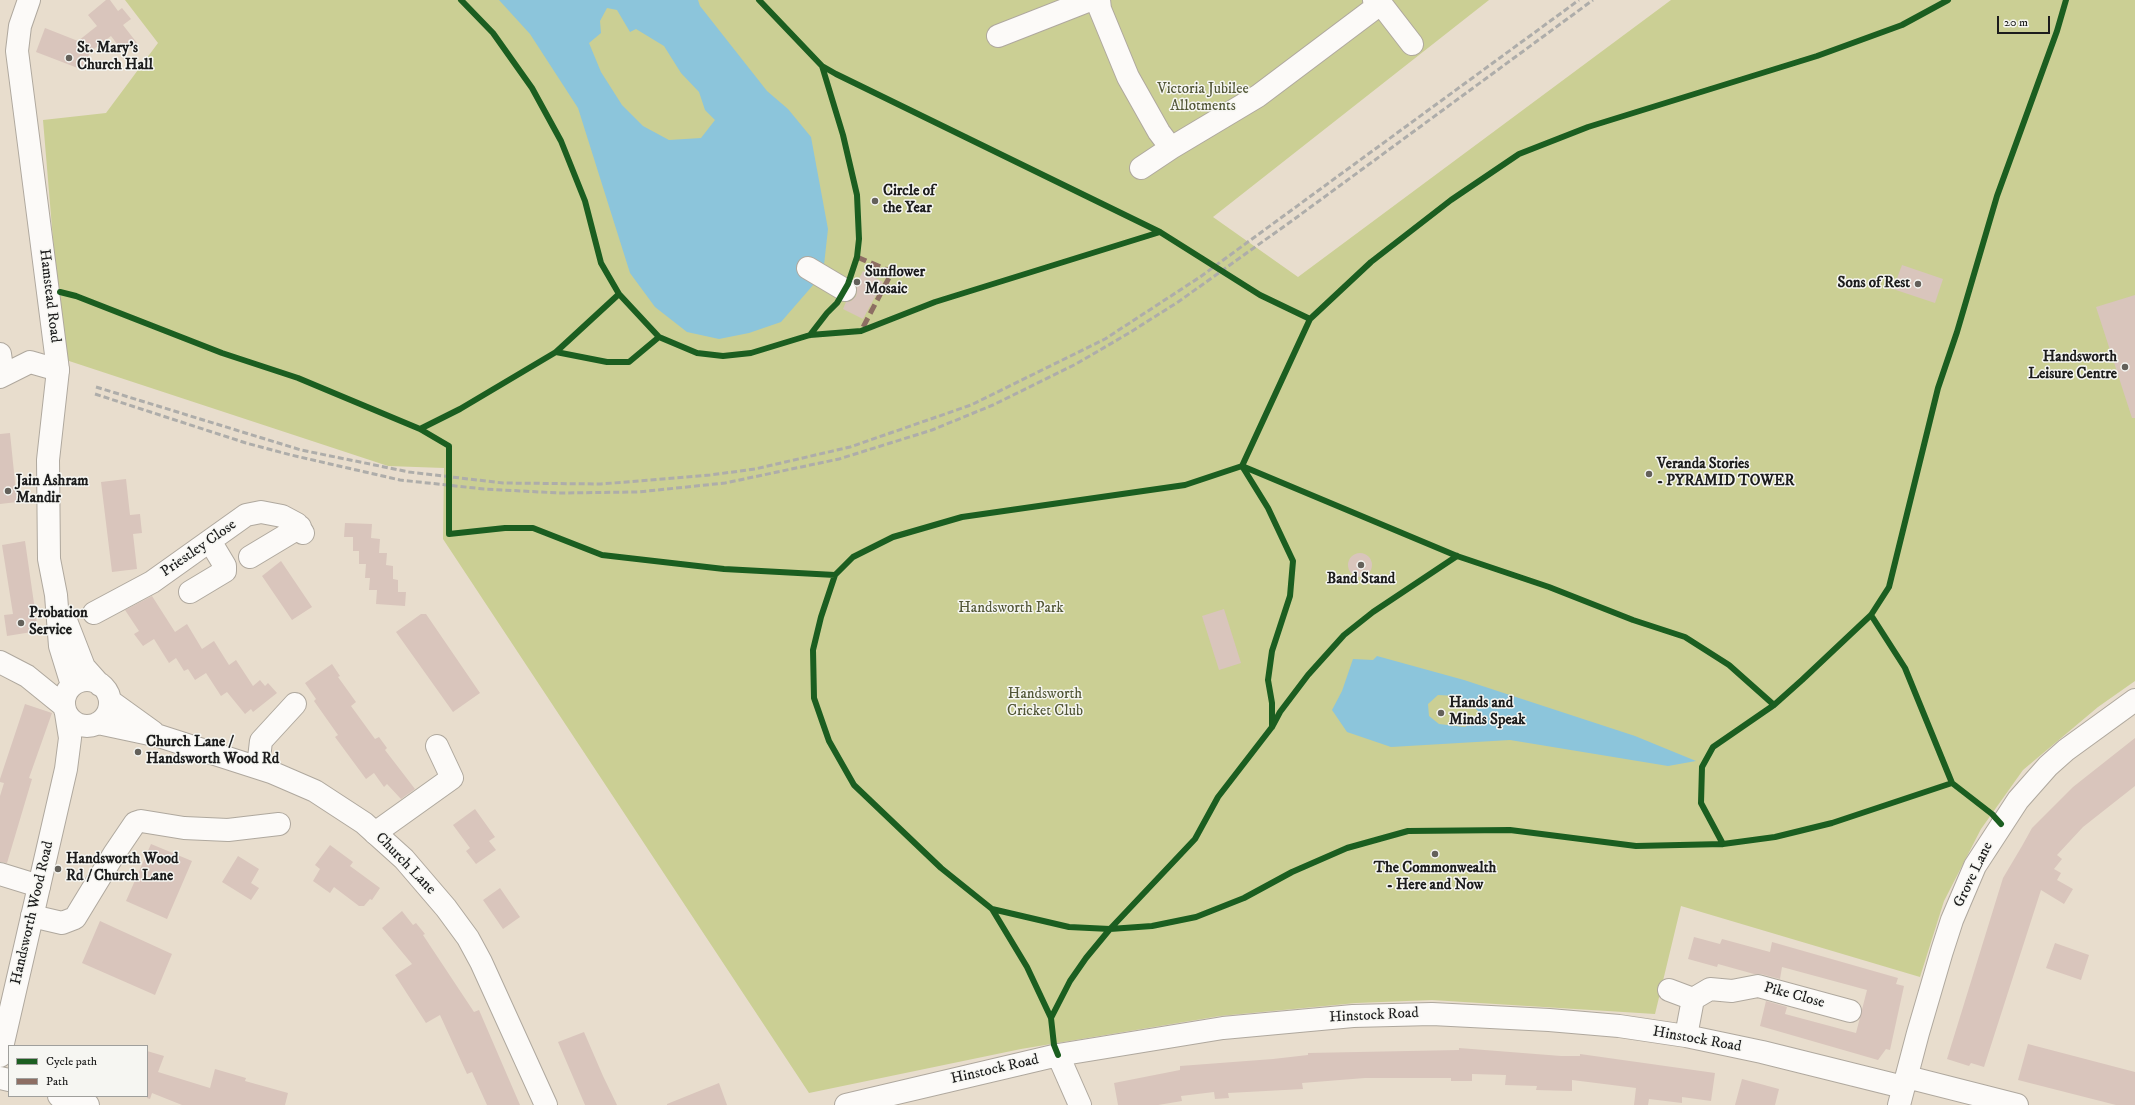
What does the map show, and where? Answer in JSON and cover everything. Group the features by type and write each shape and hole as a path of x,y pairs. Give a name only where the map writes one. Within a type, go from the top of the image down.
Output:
{"street":[{"name":"Hamstead Road","path":"29,0 20,26 17,51 58,370 48,467 49,558 56,594 60,646 72,685"},
{"path":"998,36 1090,0"},
{"path":"1099,0 1100,9 1128,77 1159,132 1171,148"},
{"path":"1141,168 1171,148 1258,96 1375,8 1374,0"},
{"path":"1378,0 1412,44"},
{"path":"808,268 845,290"},
{"path":"1,369 30,362 58,370"},
{"name":"Priestley Close","path":"94,613 152,582 246,515 261,512 282,516 297,524 302,530 250,557"},
{"path":"190,592 225,571 225,566 210,542"},
{"name":"Hamstead Road","path":"56,594 84,667 105,693"},
{"path":"0,662 27,676 65,710 76,724 83,726 96,724 107,714 105,693 87,680 72,685 27,676"},
{"path":"65,710 65,696 72,685"},
{"name":"Church Lane","path":"105,693 159,736"},
{"name":"Grove Lane","path":"1903,1090 1918,1033 1952,920 1967,882 1990,841 2018,800 2048,766 2066,750 2135,700"},
{"path":"258,767 260,741 295,704"},
{"name":"Handsworth Wood Road","path":"0,1056 66,769 70,738 65,710"},
{"name":"Church Lane","path":"96,724 159,736 258,767 315,791 364,822 404,859 446,908 468,938 481,962 546,1105"},
{"name":"Handsworth Wood Road","path":"66,769 96,724"},
{"path":"375,833 452,778 437,746"},
{"path":"32,916 62,923 75,918 114,854 135,823 141,821 184,828 228,830 279,824"},
{"path":"0,874 39,886"},
{"name":"Pike Close","path":"1693,998 1710,989 1732,991 1758,986 1850,1010"},
{"path":"1669,990 1693,998 1686,1036"},
{"name":"Hinstock Road","path":"846,1105 1058,1055 1223,1028 1353,1016 1432,1014 1588,1023 1686,1036 1762,1052 1903,1090 2017,1105"},
{"path":"1058,1055 1080,1105"},
{"path":"62,1097 88,1105"}],"green space":[{"name":"Handsworth Park","path":"125,0 1489,0 1213,217 1298,277 1671,0 2135,0 2135,681 2098,707 2023,770 1981,829 1944,901 1920,977 1681,906 1655,1014 1432,1000 1356,1003 1220,1016 1021,1049 809,1093 443,539 444,468 388,466 63,359 43,120 106,113 158,43"}],"water":[{"path":"499,0 698,0 700,6 767,91 788,109 811,137 828,229 824,265 814,284 781,322 749,333 719,339 687,332 655,307 630,273 578,108 530,34","holes":["607,8 617,10 630,32 636,29 664,46 681,73 699,92 705,110 715,120 701,138 669,140 643,126 622,105 601,72 589,43 601,33 600,21"]},
{"path":"1377,656 1464,680 1635,736 1696,761 1668,766 1510,740 1391,747 1347,732 1332,710 1342,691 1353,659 1373,660","holes":["1438,695 1456,696 1469,703 1478,711 1478,718 1465,727 1439,724 1429,716 1428,704"]}],"building":[{"path":"106,0 110,0 118,11 122,8 131,19 123,25 137,43 124,53 111,36 90,52 83,70 36,52 45,28 78,41 97,26 88,15"},
{"name":"Sons of Rest","path":"1902,265 1943,279 1935,303 1893,289"},
{"path":"863,271 883,282 863,319 843,309 846,302 851,301 856,296 856,284"},
{"name":"Handsworth Leisure Centre","path":"2135,295 2135,418 2132,418 2096,307"},
{"path":"10,433 17,502 0,504 0,434"},
{"path":"126,479 130,515 140,514 142,533 133,534 137,569 112,572 101,482"},
{"path":"345,523 372,524 371,538 380,539 379,553 387,553 386,565 393,566 393,579 398,580 398,592 406,592 405,606 376,604 377,590 369,590 370,578 365,578 366,564 359,564 359,551 353,551 353,537 344,537"},
{"path":"25,541 38,631 7,636 4,615 13,614 2,545"},
{"name":"Band Stand","path":"1360,553 1369,556 1372,565 1369,574 1360,577 1351,574 1348,565 1351,556"},
{"path":"281,561 312,607 292,620 262,576"},
{"path":"152,596 175,632 187,624 202,649 214,641 229,665 236,660 253,686 260,680 265,686 268,683 277,693 253,712 251,709 245,714 227,692 221,696 206,673 195,680 188,669 184,671 176,658 169,663 154,639 143,646 134,634 139,631 125,610"},
{"path":"1224,609 1241,663 1219,670 1202,616"},
{"path":"421,614 426,614 480,693 453,712 396,632"},
{"path":"332,664 340,676 338,677 356,702 351,706 375,739 379,737 387,748 385,750 415,789 401,799 387,784 384,787 374,773 366,779 335,737 338,735 314,701 316,699 305,683"},
{"path":"25,704 52,713 29,778 32,779 7,863 0,862 0,796 4,783 0,782 0,779"},
{"path":"2135,738 2135,786 2083,827 2057,855 2062,859 2054,869 2061,873 2057,880 2073,889 2064,904 2041,890 1984,1067 1971,1063 1969,1066 1947,1059 2003,878 2032,828 2073,787"},
{"path":"475,809 495,837 489,841 496,850 476,864 466,851 470,848 453,825"},
{"path":"151,844 192,861 167,919 126,901"},
{"path":"330,845 353,862 350,866 380,888 372,900 370,899 364,906 359,906 334,887 330,893 313,881 320,869 315,865"},
{"path":"238,856 259,869 251,883 259,888 251,900 222,882"},
{"path":"500,888 520,917 503,929 483,900"},
{"path":"402,911 413,925 416,923 425,934 423,935 474,1012 479,1010 520,1105 487,1105 472,1072 467,1074 440,1015 426,1023 395,975 412,964 382,928"},
{"path":"100,921 172,954 155,995 82,963"},
{"path":"1694,937 1720,944 1722,939 1770,952 1772,942 1898,978 1896,984 1904,986 1890,1050 1886,1049 1878,1060 1760,1026 1766,1001 1787,1007 1785,1014 1856,1033 1867,990 1782,967 1780,979 1761,974 1754,974 1718,964 1717,967 1688,959"},
{"path":"2055,943 2089,955 2081,980 2046,968"},
{"path":"584,1032 617,1105 585,1105 558,1042"},
{"path":"2028,1044 2135,1072 2135,1105 2116,1105 2018,1080"},
{"path":"1459,1048 1561,1056 1580,1056 1580,1054 1715,1073 1711,1101 1682,1097 1682,1103 1649,1099 1648,1105 1634,1105 1636,1088 1572,1080 1572,1091 1536,1090 1537,1086 1505,1085 1506,1075 1472,1074 1472,1081 1451,1081 1451,1078 1365,1078 1302,1083 1303,1089 1228,1093 1229,1098 1215,1099 1214,1092 1181,1096 1182,1101 1158,1105 1118,1105 1114,1083 1180,1070 1180,1066 1273,1059 1308,1055 1308,1053 1459,1050"},
{"path":"148,1051 164,1056 158,1072 210,1088 215,1069 246,1078 245,1081 288,1093 285,1105 182,1105 152,1093 150,1099 147,1098"},
{"path":"1742,1079 1779,1089 1775,1105 1735,1105"},
{"path":"719,1083 727,1105 667,1105 667,1104"}],"railway":[{"path":"96,387 301,450 409,472 503,483 601,484 710,475 755,469 850,447 971,405 1105,339 1200,277 1579,0"},
{"path":"95,394 246,443 291,455 400,480 484,489 559,493 638,492 725,483 839,459 932,430 993,405 1076,364 1129,333 1178,302 1293,220 1593,0"}],"marked path":[{"path":"857,257 892,272 861,331"}],"cycle path":[{"path":"461,0 493,33 532,88 561,141 585,201 601,263 619,294 659,337 697,353 723,356 751,353 810,335 861,331 935,302 1160,232"},
{"path":"759,0 822,66 1160,232 1260,295 1310,319"},
{"path":"1058,1055 1054,1045 1051,1018 1027,967 992,909 941,868 854,785 829,741 814,698 813,650 821,617 835,575 853,557 893,537 962,517 1185,485 1242,466 1310,319 1371,262 1451,200 1519,154 1588,127 1817,56 1902,25 1948,0"},
{"path":"1723,844 1701,803 1702,767 1713,747 1774,705 1802,680 1871,615 1889,587 1938,388 1957,332 1997,196 2057,31 2066,0"},
{"path":"810,335 837,303 848,284 857,257 859,239 857,195 843,135 822,66"},
{"path":"60,292 76,296 222,353 298,378 420,429 449,446 449,534 505,528 533,528 602,555 724,569 835,575"},
{"path":"420,429 460,409 556,352 619,294"},
{"path":"556,352 607,362 629,362 659,337"},
{"path":"1272,727 1272,703 1268,680 1272,651 1290,596 1293,561 1268,508 1242,466 1457,556 1549,587 1633,620 1685,637 1729,665 1774,705"},
{"path":"1051,1018 1070,981 1086,958 1110,929 1195,839 1218,797 1272,727 1280,712 1308,675 1344,635 1373,612 1457,556"},
{"path":"1871,615 1905,668 1952,783 1992,814 2001,824"},
{"path":"992,909 1069,927 1110,929 1152,926 1196,917 1244,898 1292,872 1347,848 1408,831 1510,830 1636,846 1723,844 1775,837 1832,823 1952,783"}],"place":[{"name":"St. Mary's Church Hall","path":"69,58"},
{"name":"Circle of the Year","path":"875,201"},
{"name":"Sunflower Mosaic","path":"857,282"},
{"name":"Sons of Rest","path":"1918,284"},
{"name":"Handsworth Leisure Centre","path":"2125,367"},
{"name":"Veranda Stories - PYRAMID TOWER","path":"1649,474"},
{"name":"Jain Ashram Mandir","path":"8,491"},
{"name":"Band Stand","path":"1361,565"},
{"name":"Probation Service","path":"21,623"},
{"name":"Hands and Minds Speak","path":"1441,713"},
{"name":"Church Lane / Handsworth Wood Rd","path":"138,752"},
{"name":"The Commonwealth - Here and Now","path":"1435,854"},
{"name":"Handsworth Wood Rd / Church Lane","path":"58,869"}],"park label":[{"name":"Victoria Jubilee Allotments","path":"1203,98"},
{"name":"Handsworth Cricket Club","path":"1045,704"}]}
